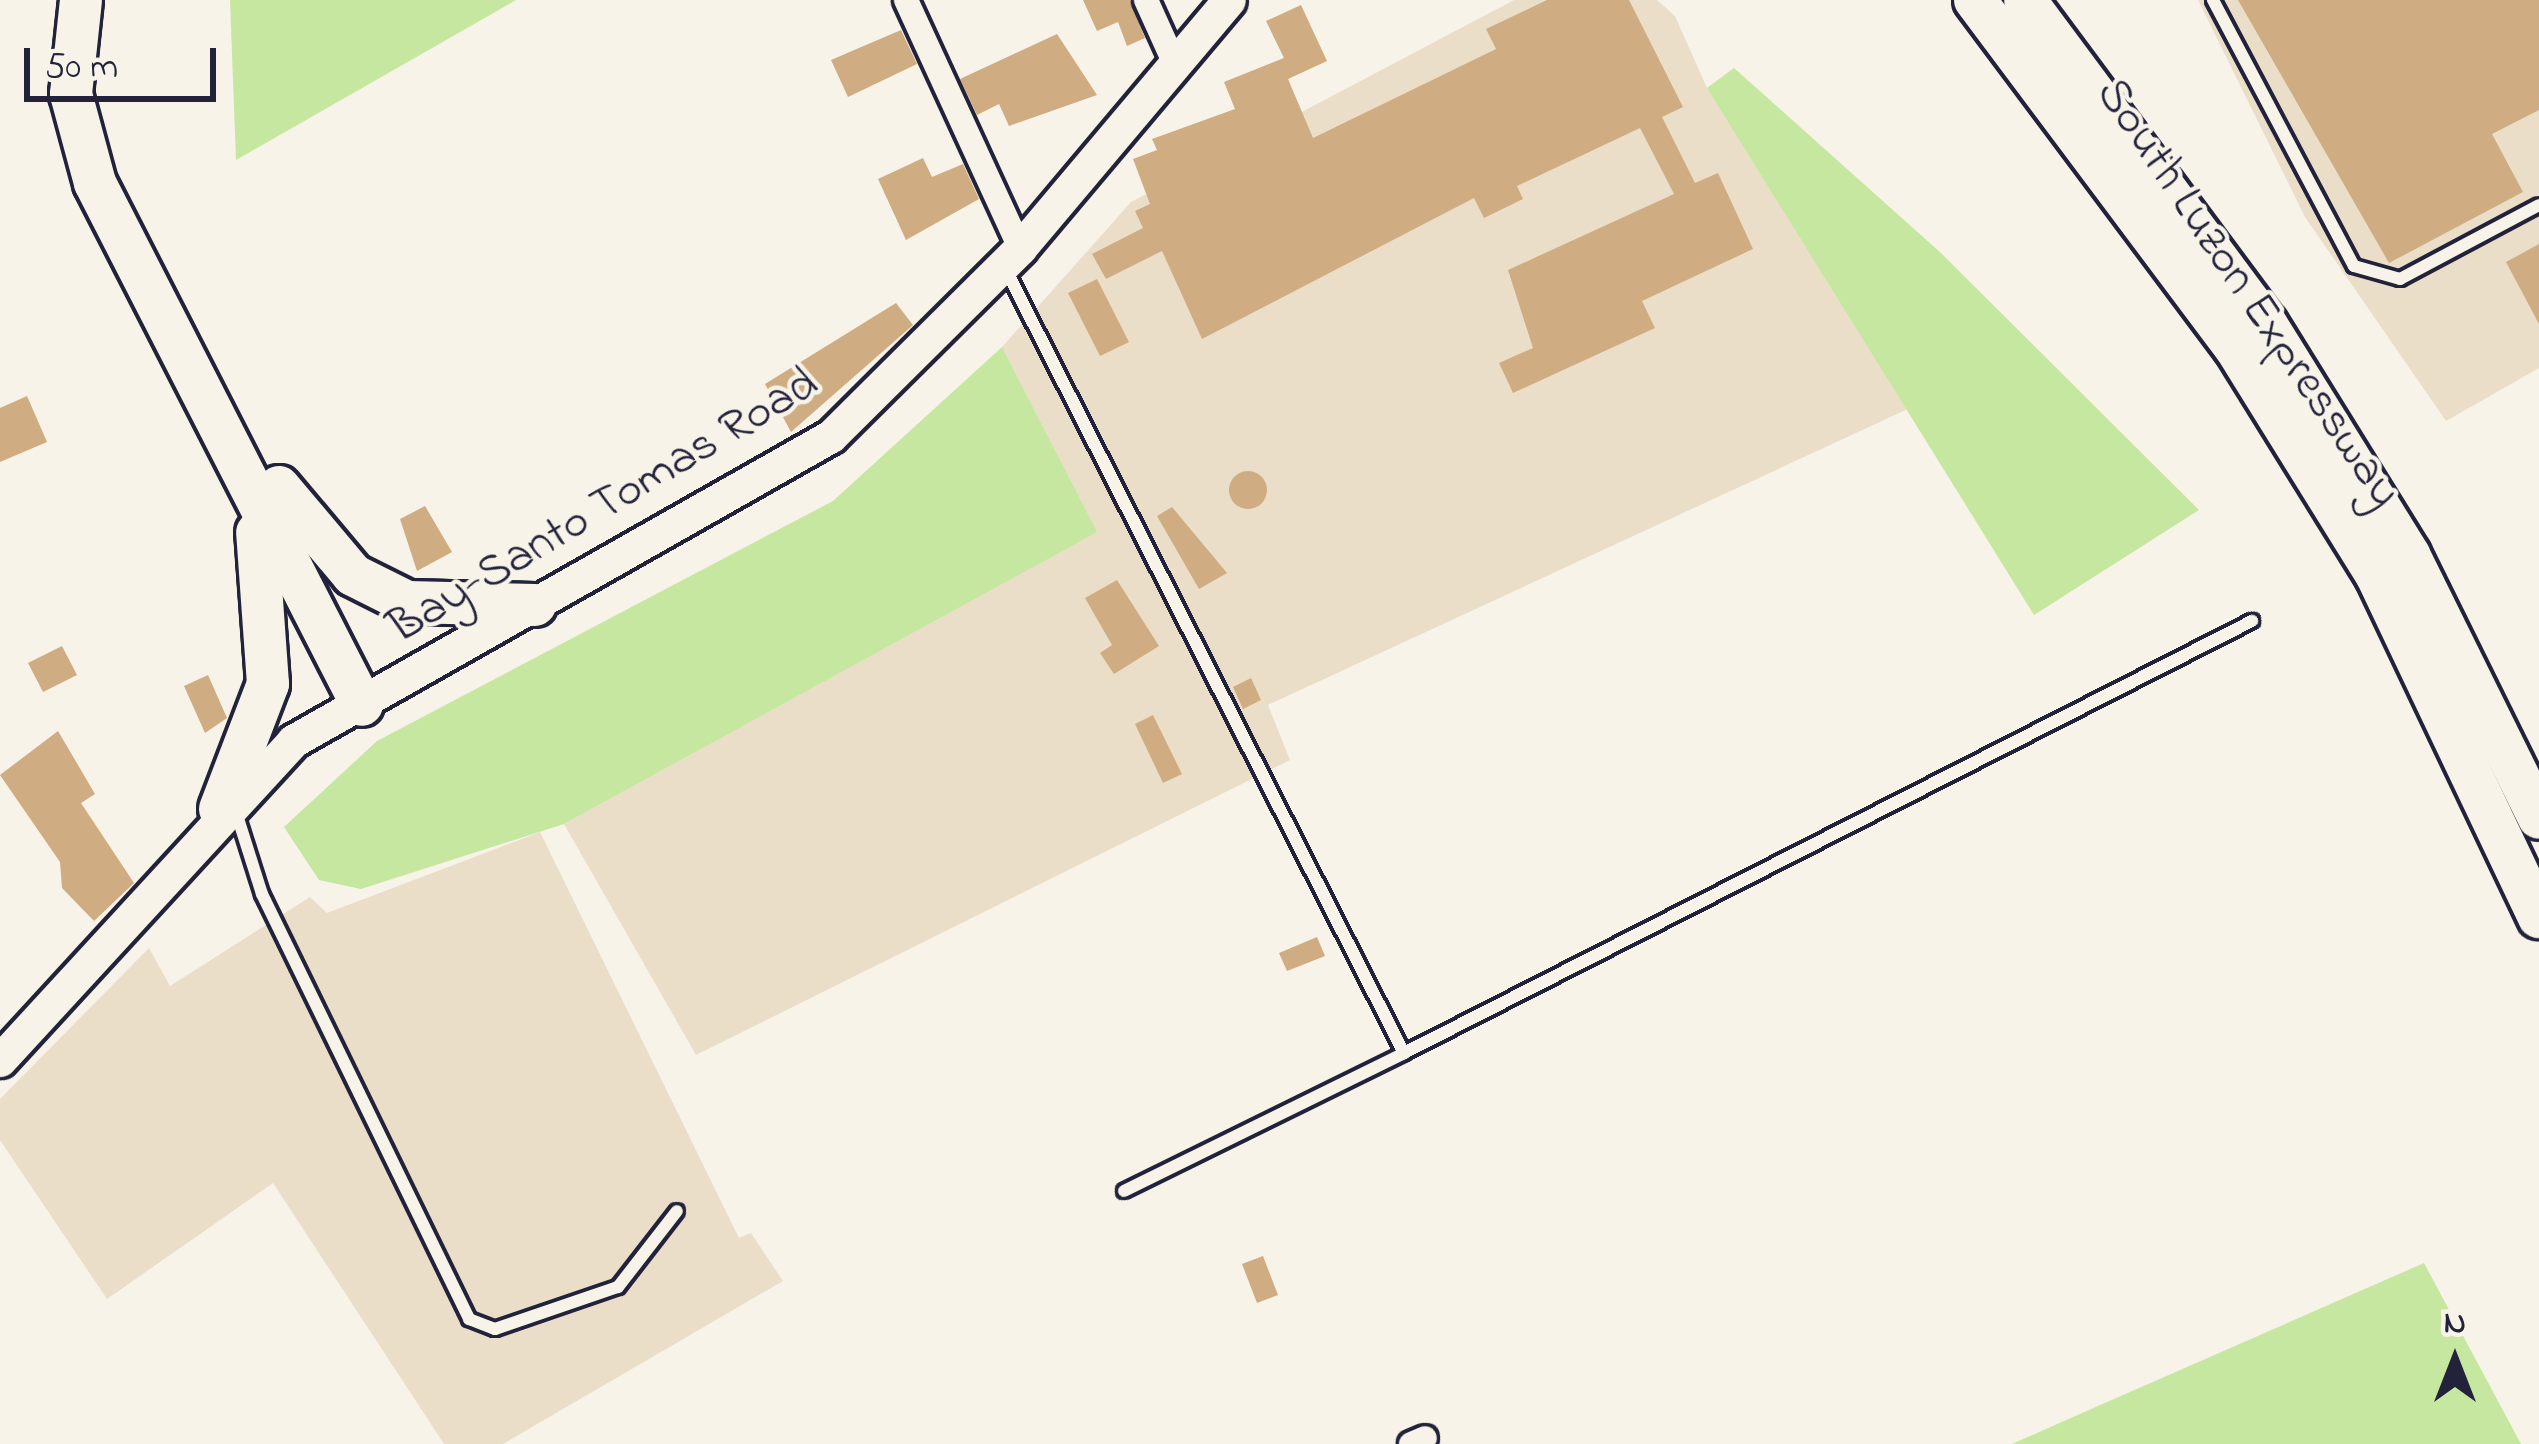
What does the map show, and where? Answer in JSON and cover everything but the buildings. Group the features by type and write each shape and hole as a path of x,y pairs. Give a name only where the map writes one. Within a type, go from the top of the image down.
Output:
{"highway":[{"path":"81,0 71,94 95,183 242,466 373,700"},
{"path":"105,0 94,91 117,174 279,488 373,700"},
{"name":"South Luzon Expressway","path":"1975,0 2234,347 2376,574 2539,917"},
{"name":"South Luzon Expressway","path":"2025,0 2290,363 2409,555 2539,818"},
{"path":"225,803 268,684 269,584 242,466"},
{"path":"279,488 353,574 407,602 535,605"}],"main road":[{"name":"Bay-Santo Tomas Road","path":"0,1060 225,803 303,734 373,700 831,436 1012,256 1228,0"}],"street":[{"path":"906,0 1012,256"},
{"path":"1146,0 1174,62"}],"lane":[{"path":"2213,0 2354,266 2400,279 2539,205"},
{"path":"1012,256 1404,1053"},
{"path":"1124,1191 2252,621"},
{"path":"225,803 262,894 469,1319 495,1329 618,1287 676,1211"}],"shaded area":[{"path":"1514,0 1657,0 1675,16 1707,88 1910,408 1268,705 1290,760 696,1055 564,824 1096,532 1002,347 1131,202"},
{"path":"2198,0 2539,0 2539,368 2446,421 2305,217"},
{"path":"540,832 739,1238 751,1233 783,1281 503,1444 444,1444 273,1183 107,1299 0,1140 0,1099 149,948 170,986 310,897 327,913"}],"green space":[{"path":"230,0 516,0 236,160"},
{"path":"1734,68 1941,253 2199,510 2034,615 1707,88"},
{"path":"1002,347 1097,532 564,824 361,889 319,880 284,827 377,741 833,501"},
{"path":"2424,1263 2521,1444 2012,1444 2082,1413"}]}
